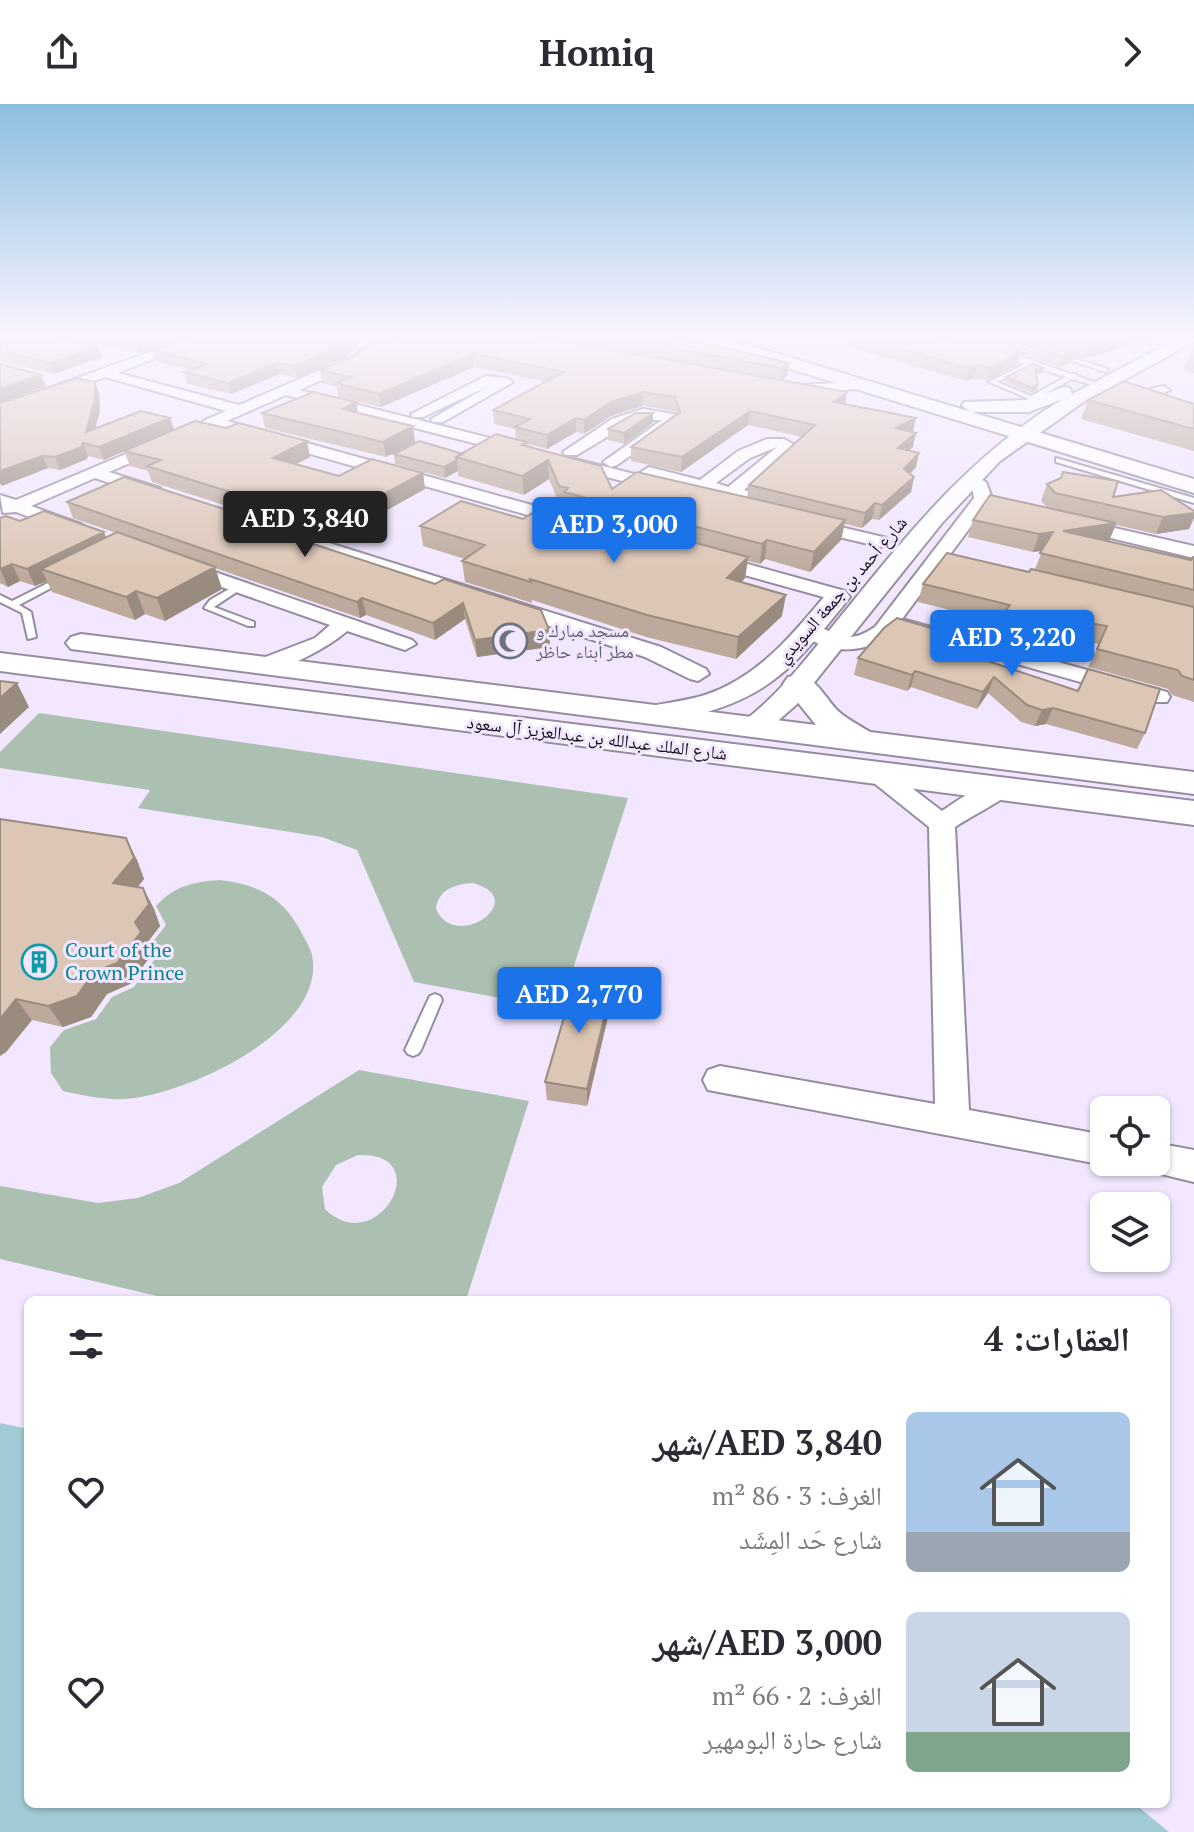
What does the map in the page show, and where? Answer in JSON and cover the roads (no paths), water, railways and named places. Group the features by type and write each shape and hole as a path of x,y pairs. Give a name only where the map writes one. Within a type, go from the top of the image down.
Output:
{"main road":[{"path":"1040,417 1088,447 1189,489"},
{"path":"1045,417 1060,421 1088,447"},
{"path":"992,451 1088,447"},
{"name":"شارع الملك عبدالله بن عبدالعزيز آل سعود","path":"0,633 1194,783"},
{"name":"شارع الملك عبدالله بن عبدالعزيز آل سعود","path":"0,662 1194,813"},
{"path":"799,684 828,719 862,742"},
{"path":"603,739 707,738 753,728"},
{"path":"1002,789 1084,808 1194,826"}],"street":[{"path":"6,506 95,473 226,417"},
{"path":"391,417 611,462 732,492 774,503 781,508 779,516"},
{"path":"429,417 779,516 891,544"},
{"path":"438,419 442,417"},
{"path":"550,451 628,417"},
{"path":"611,462 669,423 668,417"},
{"path":"975,417 986,431 992,451"},
{"name":"شارع أحمد بن جمعة السويدي","path":"944,476 992,451 1033,417"},
{"path":"197,429 594,528"},
{"path":"703,485 764,442 778,441 788,446 732,492"},
{"name":"شارع أحمد بن جمعة السويدي","path":"753,728 780,708 799,684 838,595 891,544 982,496 992,451"},
{"path":"95,473 170,497"},
{"path":"822,636 854,643 871,638 890,622 947,558 982,496"},
{"path":"6,506 99,537"},
{"path":"1056,520 1194,552"},
{"path":"261,526 653,652 698,674"},
{"name":"شارع أحمد بن جمعة السويدي","path":"648,715 712,704 752,687 822,636 891,544"},
{"path":"685,553 838,595"},
{"path":"155,558 405,644"},
{"path":"890,622 1159,697"},
{"path":"263,666 322,642 344,623"},
{"path":"322,642 322,655 332,674"},
{"path":"878,774 942,824"},
{"path":"942,824 970,804 1002,789"},
{"path":"942,824 952,1122"},
{"path":"720,1080 1090,1147"},
{"path":"1170,1162 1194,1166"}],"lane":[{"path":"1059,460 1189,489"},
{"path":"13,604 70,576"},
{"path":"239,587 213,602 209,608 251,624"},
{"path":"0,598 26,612 31,637"},
{"path":"413,1050 435,1000"}],"place":[{"name":"مسجد مبارك و مطر أبناء حاظر","path":"510,641"},
{"name":"Court of the Crown Prince","path":"39,962"}]}
